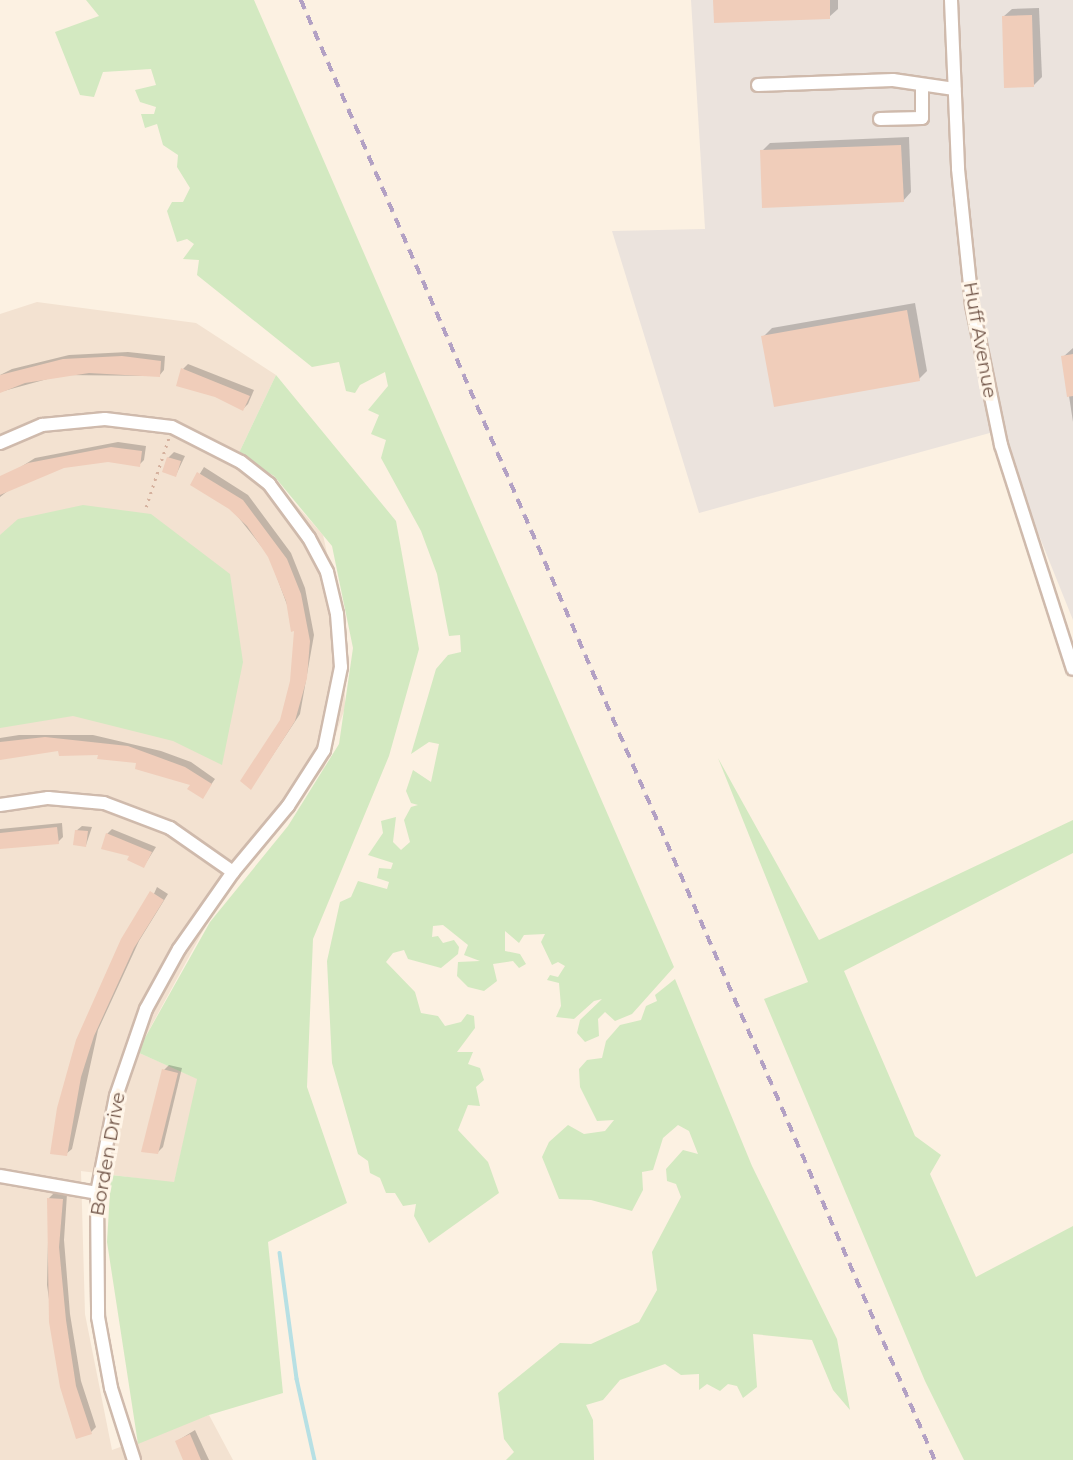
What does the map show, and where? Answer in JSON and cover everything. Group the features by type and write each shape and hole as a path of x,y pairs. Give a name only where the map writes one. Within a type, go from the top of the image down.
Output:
{"street":[{"name":"Huff Avenue","path":"951,0 965,253 992,408 1073,669"},
{"path":"758,85 893,80 922,87 954,89"},
{"path":"880,119 922,118 922,87"},
{"name":"Borden Drive","path":"0,443 42,425 104,419 172,428 241,462 269,484 309,538 327,572 337,614 341,667 324,750 288,806 233,872 179,949 146,1009 116,1096 97,1193 97,1317 111,1388 134,1460"},
{"path":"0,805 48,798 104,803 170,828 233,872"},
{"path":"0,1175 97,1193"}],"path":[{"path":"146,507 172,428"}],"shaded area":[{"path":"691,0 1073,0 1073,620 997,431 699,513 612,231 705,229"},
{"path":"37,302 196,323 276,375 238,455 266,471 323,535 345,635 345,708 324,768 239,865 137,1052 198,1079 174,1183 81,1171 85,1314 112,1450 209,1415 233,1460 0,1460 0,314"}],"green space":[{"path":"86,0 254,0 674,967 632,1014 615,1021 605,1012 598,1019 599,1036 585,1042 577,1033 580,1020 602,999 594,1001 574,1019 556,1017 561,1006 559,983 547,980 550,975 558,977 565,966 558,962 552,965 541,942 545,934 524,935 519,943 505,931 505,951 520,954 526,964 519,968 513,961 493,964 497,981 484,991 468,987 457,976 458,962 480,961 464,955 468,945 443,925 433,926 432,937 438,936 443,943 454,940 459,947 458,954 441,968 408,959 404,950 393,953 386,962 415,992 421,1013 438,1016 445,1026 461,1022 467,1014 474,1016 475,1028 457,1052 473,1052 468,1064 480,1068 484,1080 476,1087 480,1106 468,1105 458,1130 488,1162 499,1193 429,1243 414,1216 416,1204 403,1206 395,1193 386,1193 380,1178 370,1173 368,1161 358,1154 332,1063 327,961 340,902 351,897 358,881 387,889 389,882 377,878 379,868 391,869 393,863 368,855 383,833 381,821 396,817 393,842 401,850 410,842 404,820 411,807 418,805 411,803 406,791 413,770 431,782 439,744 429,742 411,754 436,669 448,655 461,652 460,635 449,636 437,574 421,531 381,458 386,440 371,434 379,415 368,410 388,386 385,372 360,385 355,393 346,391 339,362 312,367 197,275 199,260 183,259 194,244 187,239 177,242 167,211 172,202 183,202 190,188 177,167 178,155 163,145 157,124 145,128 141,114 154,114 156,107 140,102 135,90 156,85 151,69 103,72 94,97 80,95 55,32 99,16"},
{"path":"276,375 396,521 419,649 389,756 313,939 307,1087 347,1203 268,1242 283,1393 209,1415 138,1444 107,1242 111,1175 174,1182 197,1079 137,1052 210,922 288,826 339,744 353,648 332,546 274,476 238,455"},
{"path":"83,505 151,514 230,574 243,662 222,765 173,741 73,716 0,728 0,535 18,519"},
{"path":"718,758 819,940 1073,820 1073,853 844,971 915,1136 941,1155 930,1174 976,1277 1073,1226 1073,1460 964,1460 925,1381 764,999 808,982"},
{"path":"675,979 752,1166 837,1339 850,1410 833,1390 812,1340 753,1334 757,1387 743,1398 737,1386 728,1384 720,1391 707,1384 699,1390 699,1374 681,1375 665,1364 620,1380 603,1400 586,1405 593,1420 594,1460 506,1460 514,1452 504,1439 498,1393 560,1343 591,1344 639,1322 657,1290 652,1252 681,1197 676,1184 667,1181 666,1169 683,1150 698,1154 689,1131 678,1125 663,1138 653,1170 642,1172 643,1190 632,1211 591,1200 559,1199 542,1157 549,1142 568,1125 584,1134 605,1131 614,1120 597,1121 580,1087 579,1069 587,1060 602,1058 606,1041 620,1025 641,1020 646,1006 657,1001 655,995"}],"building":[{"path":"713,0 830,0 830,19 714,23"},
{"path":"1032,15 1034,87 1004,88 1002,16"},
{"path":"901,145 904,202 762,208 760,150"},
{"path":"907,310 920,381 774,407 761,336"},
{"path":"1073,354 1073,396 1067,397 1061,356"},
{"path":"122,356 161,361 160,377 89,373 25,383 0,393 0,375 63,359"},
{"path":"181,368 250,396 243,411 215,397 176,386"},
{"path":"111,447 142,451 140,467 108,462 64,468 0,495 0,476 28,463"},
{"path":"167,457 181,461 176,477 162,472"},
{"path":"197,472 243,500 287,559 301,594 310,641 307,678 295,721 251,790 240,781 280,720 290,681 294,631 291,632 286,601 268,557 247,526 229,509 190,485"},
{"path":"45,737 128,746 185,767 212,784 203,799 187,789 190,785 135,769 136,763 97,759 98,755 59,756 58,751 0,760 0,742"},
{"path":"57,827 59,844 0,849 0,833"},
{"path":"75,830 88,831 86,847 73,845"},
{"path":"106,833 152,852 144,868 127,860 129,856 101,849"},
{"path":"150,891 164,900 134,948 94,1036 81,1077 67,1156 50,1154 57,1108 76,1040 121,939"},
{"path":"162,1069 178,1073 158,1154 141,1152"},
{"path":"47,1198 63,1199 59,1247 66,1320 76,1386 92,1434 76,1439 60,1387 49,1322"},
{"path":"190,1434 201,1460 183,1460 175,1441"}],"waterway":[{"path":"280,1253 297,1379 315,1460"}],"railway":[{"path":"301,0 935,1460"}]}
